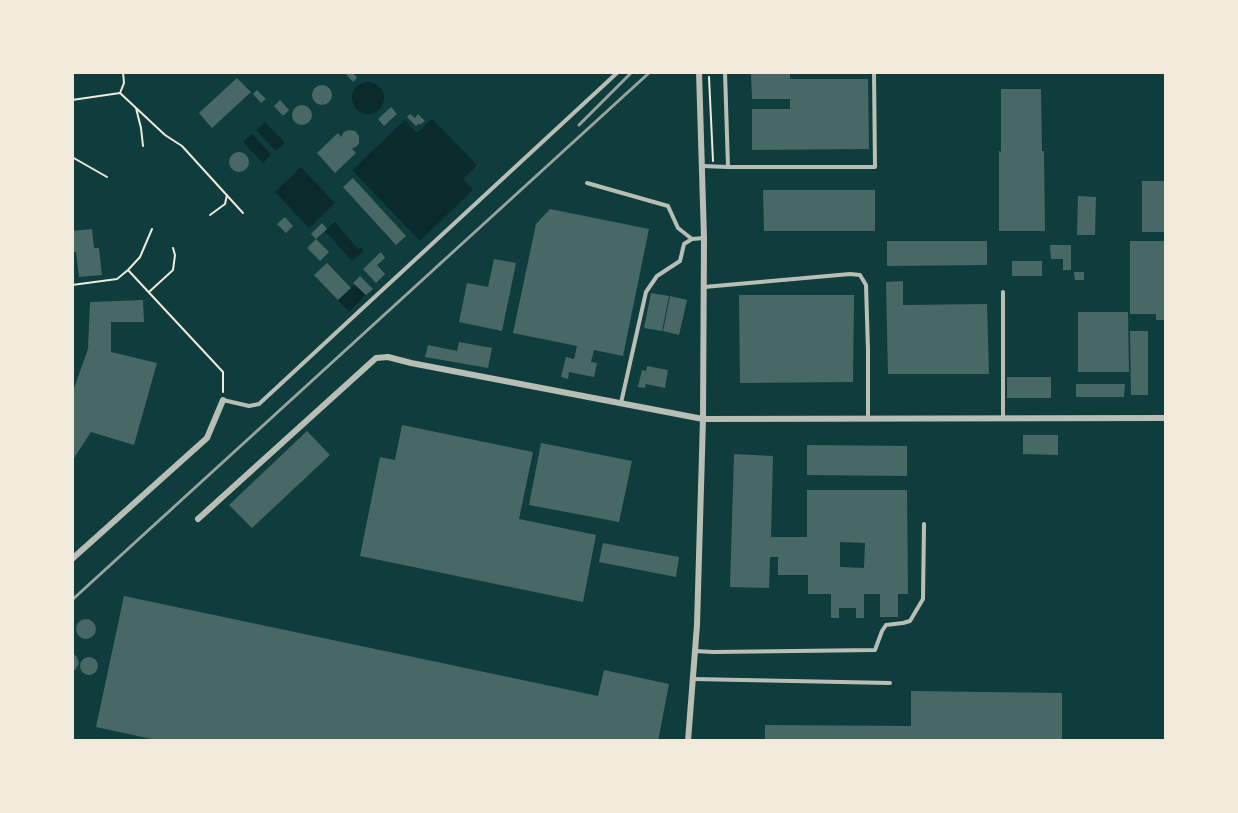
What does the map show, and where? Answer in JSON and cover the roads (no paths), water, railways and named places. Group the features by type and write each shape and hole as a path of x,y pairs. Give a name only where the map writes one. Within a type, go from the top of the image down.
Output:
{"street":[{"path":"688,741 697,614 703,419 704,238 699,72"},
{"path":"198,519 376,358 388,357 703,419 1166,418"},
{"path":"72,559 207,438 223,400"}],"lane":[{"path":"223,400 249,406 259,404 618,72"},
{"path":"725,72 728,168"},
{"path":"702,166 728,168 875,167 874,72"},
{"path":"587,183 668,206 678,228 692,239"},
{"path":"620,403 646,292 657,276 680,261 684,244 692,239 704,238"},
{"path":"704,287 860,275 866,285 868,419"},
{"path":"1003,292 1003,418"},
{"path":"695,651 875,650 886,625 910,621 923,599 924,525"},
{"path":"693,679 890,683"}],"water":[{"path":"368,82 380,86 384,98 380,110 368,114 356,110 352,98 356,86"},
{"path":"432,119 477,165 463,179 473,190 420,241 352,170 405,120 417,133"},
{"path":"265,122 285,143 276,151 256,130"},
{"path":"252,134 271,154 263,163 243,142"},
{"path":"301,167 335,203 309,228 275,192"},
{"path":"335,222 358,249 361,247 364,251 352,261 325,231"},
{"path":"355,284 366,295 349,312 338,300"}],"railway":[{"path":"579,125 632,72"},
{"path":"72,600 650,72"}]}
